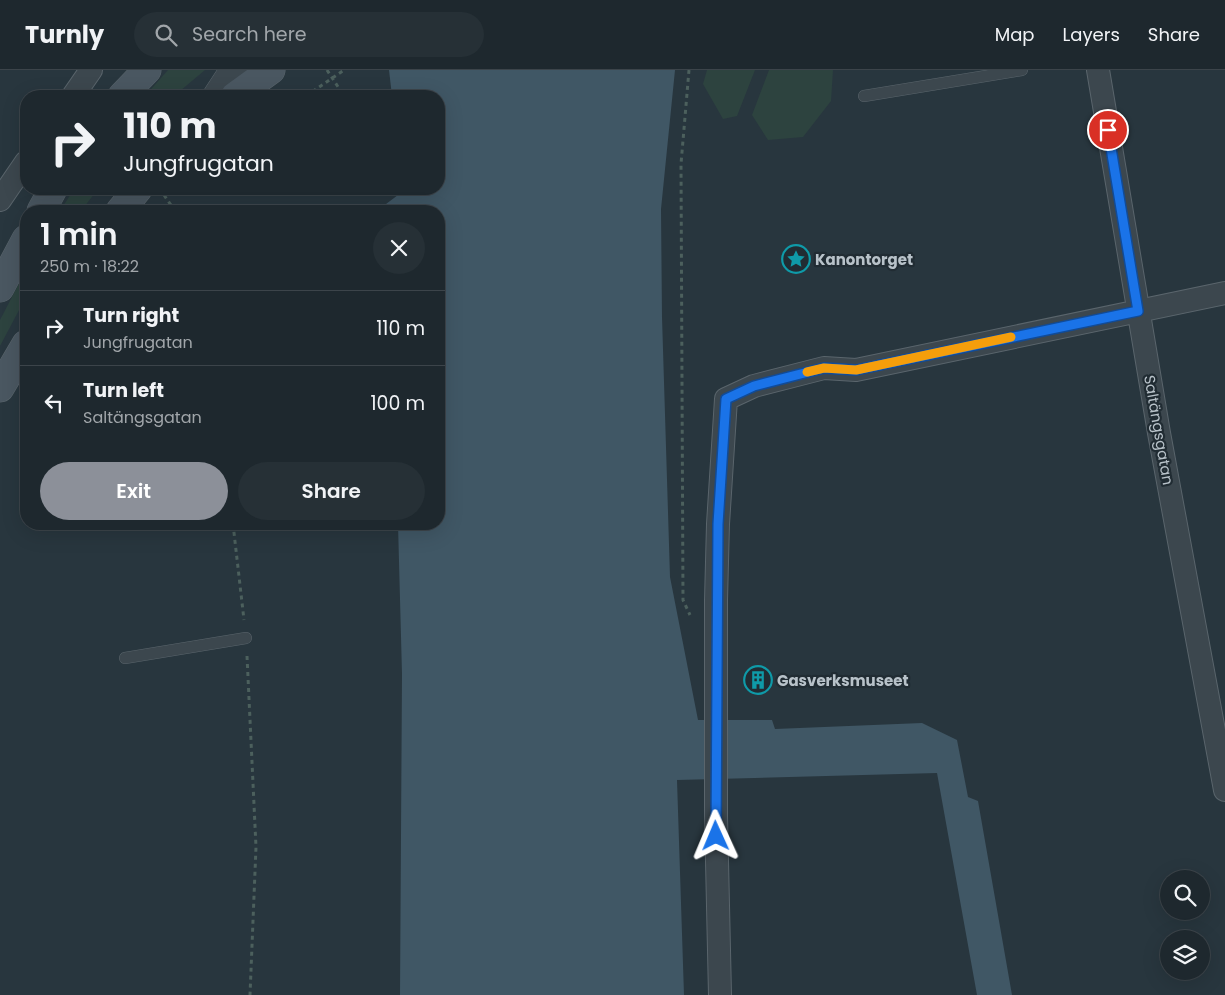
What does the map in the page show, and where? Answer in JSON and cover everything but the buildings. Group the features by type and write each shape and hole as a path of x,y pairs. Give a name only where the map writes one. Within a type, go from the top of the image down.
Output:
{"main road":[{"path":"128,90 147,70"},
{"path":"243,90 271,70"},
{"path":"132,205 153,195"},
{"path":"0,288 20,250"},
{"path":"0,388 20,354"}],"street":[{"path":"77,90 91,70"},
{"path":"220,90 234,70"},
{"name":"Saltängsgatan","path":"1098,70 1138,311 1225,790"},
{"path":"0,200 20,171"},
{"path":"720,995 716,720 718,524 726,399 754,386 824,368 856,370 1225,293"}],"lane":[{"path":"864,96 1022,70"},
{"path":"125,658 246,638"}],"path":[{"path":"327,70 340,90"},
{"path":"314,90 344,70"},
{"path":"689,70 681,164 683,600 693,623"},
{"path":"153,195 167,205"},
{"path":"234,530 246,638 256,847 250,995"}],"green space":[{"path":"168,70 205,70 181,90 150,90"},
{"path":"707,70 755,70 737,116 723,119 703,84"},
{"path":"769,70 833,70 831,101 803,137 768,140 752,115"},
{"path":"70,195 93,195 86,205 64,205"},
{"path":"20,282 20,308 0,346 0,320"}],"water":[{"path":"389,70 675,70 661,209 662,317 670,577 698,720 772,720 775,729 922,723 957,740 968,797 978,801 1012,995 977,995 937,773 677,780 684,995 400,995 402,674 398,530 445,530 445,205 386,204 398,195 445,195 445,90 391,90"}],"slow traffic":[{"path":"807,372 824,368 856,370 1011,337"}],"place":[{"name":"Kanontorget","path":"796,259"},
{"name":"Gasverksmuseet","path":"758,680"}],"route":[{"path":"716,836 718,524 726,399 754,386 824,368 856,370 1138,311 1108,130"}]}
